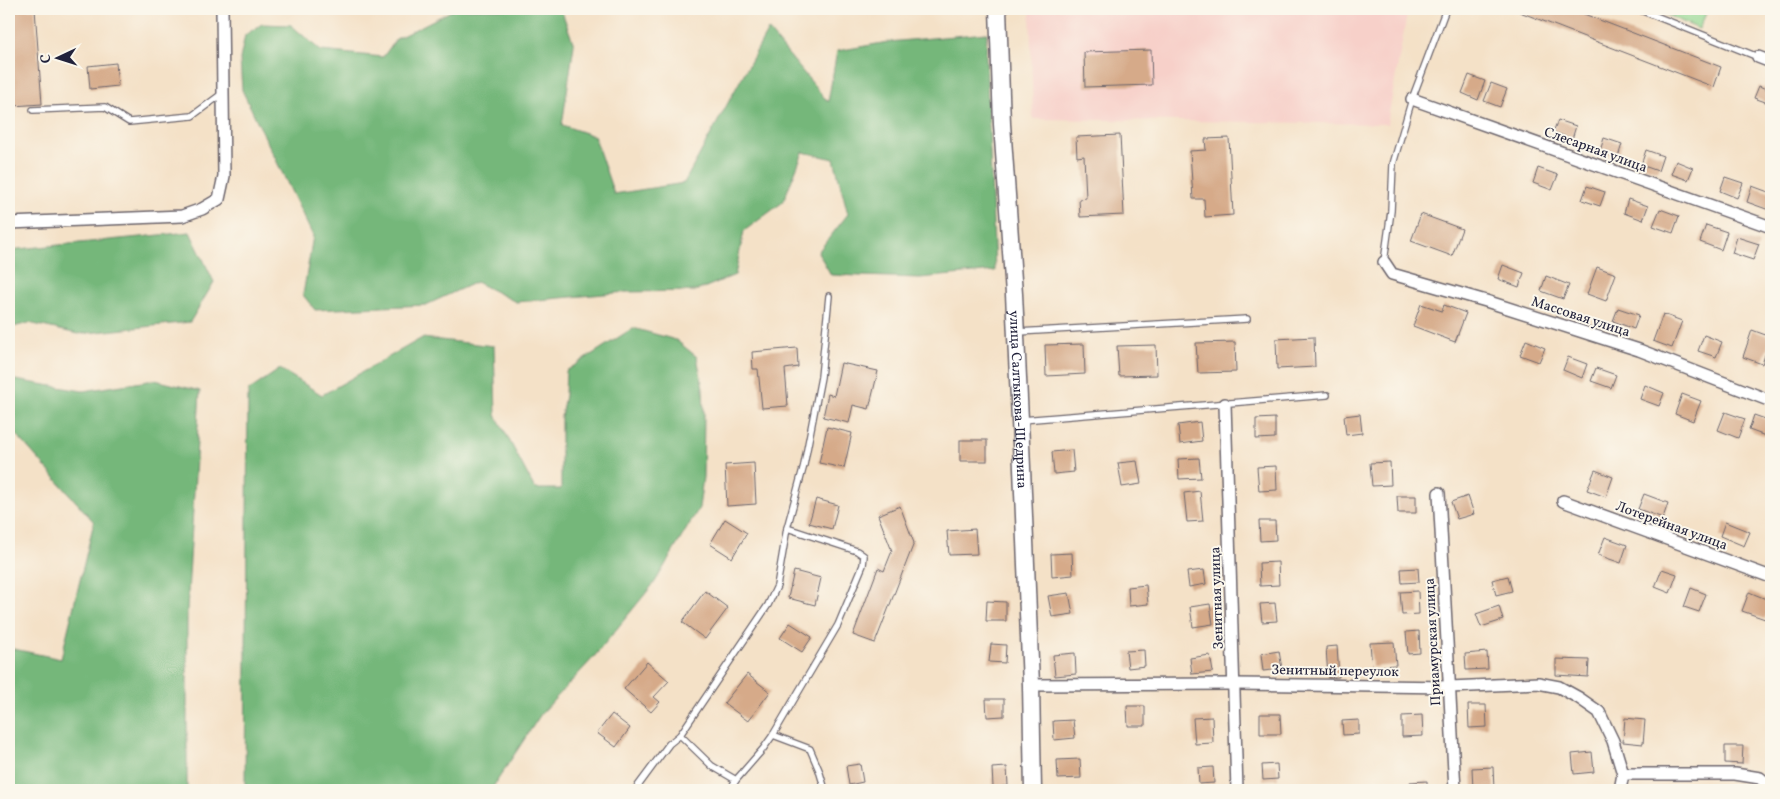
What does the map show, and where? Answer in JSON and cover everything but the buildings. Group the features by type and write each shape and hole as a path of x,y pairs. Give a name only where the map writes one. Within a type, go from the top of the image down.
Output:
{"street":[{"path":"9,223 182,216 202,210 218,199 224,176 222,9"},
{"name":"улица Салтыкова-Щедрина","path":"998,9 1002,124 1020,420 1031,685 1033,790"},
{"path":"1758,57 1771,62"},
{"name":"Слесарная улица","path":"1412,99 1771,227"},
{"name":"Массовая улица","path":"1384,262 1392,274 1486,301 1639,350 1771,401"},
{"name":"Зенитная улица","path":"1225,404 1237,790"},
{"name":"Приамурская улица","path":"1440,493 1455,790"},
{"name":"Лотерейная улица","path":"1563,501 1771,577"},
{"name":"Зенитный переулок","path":"1031,685 1234,684 1450,687 1538,683 1559,687 1599,712 1613,742 1624,774"},
{"path":"1620,790 1624,774 1735,774 1760,778 1768,785 1770,790"}],"lane":[{"path":"1384,262 1391,211 1393,164 1412,99 1446,9"},
{"path":"1638,9 1758,57"},
{"path":"33,110 105,107 129,122 192,116 223,93"},
{"path":"636,790 669,744 680,735 768,604 777,586 787,528 804,465 821,377 829,296"},
{"path":"1016,332 1247,318"},
{"path":"1020,420 1328,395"},
{"path":"730,790 736,780 763,749 838,625 864,556 857,551 787,528"},
{"path":"680,735 712,766 736,780"},
{"path":"772,735 810,749 825,790"}],"shaded area":[{"path":"1030,9 1408,9 1387,124 1033,119"}],"green space":[{"path":"455,9 561,9 574,45 562,125 594,136 614,194 684,183 768,30 828,102 837,51 888,42 987,33 986,56 995,271 920,278 831,275 818,252 848,214 834,159 803,152 783,202 744,231 735,275 696,291 626,292 516,302 476,282 426,305 315,310 303,295 313,236 242,90 240,59 245,35 262,24 291,25 321,51 383,57 396,39"},
{"path":"1653,9 1708,9 1699,29"},
{"path":"190,232 214,282 190,322 78,334 29,323 9,328 9,250"},
{"path":"633,328 676,340 697,357 703,388 704,414 703,477 699,508 655,582 593,658 541,714 491,790 245,790 248,391 280,369 322,395 422,338 494,346 496,415 535,489 561,489 561,417 565,395 566,371"},
{"path":"9,379 83,391 155,380 200,391 187,610 187,790 9,790 9,648 61,659 94,522 9,426"}]}
